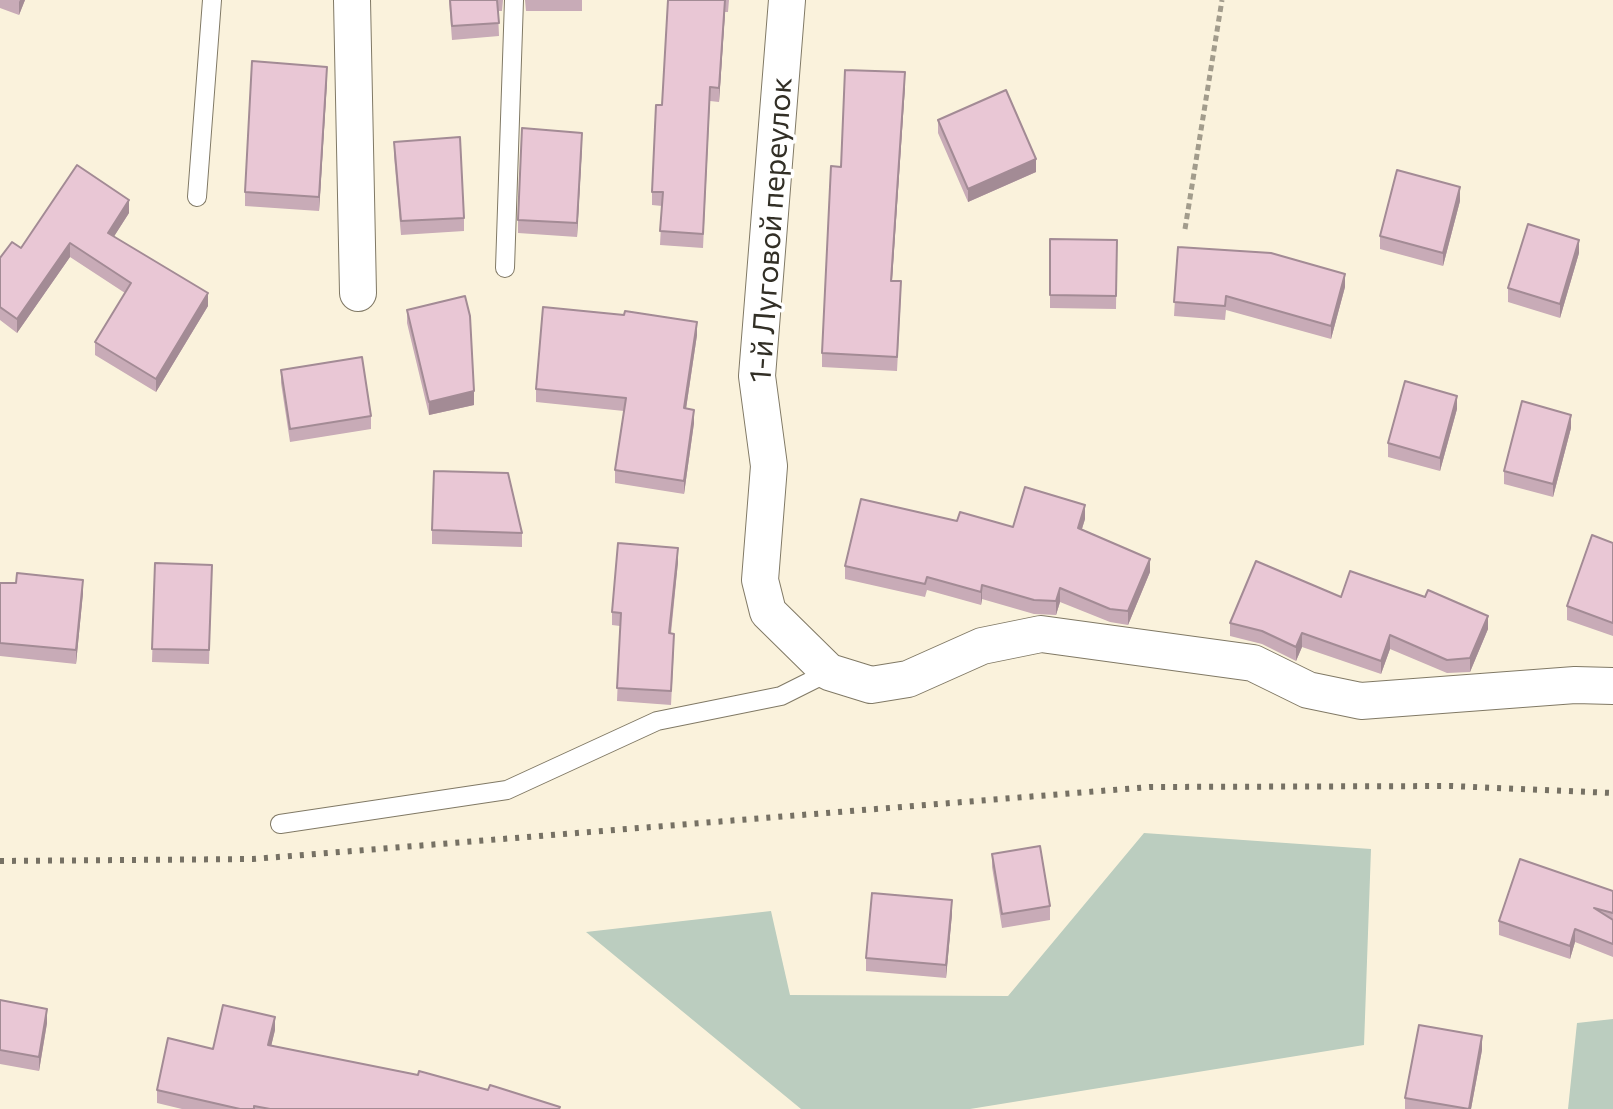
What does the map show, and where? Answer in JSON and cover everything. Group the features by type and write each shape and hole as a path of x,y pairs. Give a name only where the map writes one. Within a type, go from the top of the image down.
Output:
{"street":[{"path":"352,0 358,293"},
{"name":"1-й Луговой переулок","path":"787,0 757,376 769,466 760,580 768,612 829,672"},
{"path":"829,672 871,685 908,679 982,646 1041,634 1253,663 1308,690 1361,701 1575,685 1613,686"}],"lane":[{"path":"197,197 212,0"},
{"path":"505,268 514,0"},
{"path":"280,824 507,790 657,721 781,696 829,672"}],"path":[{"path":"1185,229 1222,0"}],"green space":[{"path":"1144,833 1371,849 1364,1045 970,1109 801,1109 586,932 771,911 790,995 1008,996"},
{"path":"1613,1019 1613,1109 1568,1109 1577,1023"}],"building":[{"path":"450,0 497,0 499,23 452,26"},
{"path":"668,0 725,0 719,88 710,87 703,234 660,231 663,192 652,192 656,105 662,105"},
{"path":"252,61 327,67 319,197 245,192"},
{"path":"845,70 905,72 891,281 901,281 897,357 822,353 831,166 841,167"},
{"path":"1006,90 1036,159 968,189 938,120"},
{"path":"522,128 582,133 577,223 518,220"},
{"path":"460,137 464,218 401,221 394,142"},
{"path":"77,165 129,200 108,233 208,293 156,379 95,342 131,283 70,243 17,319 0,307 0,258 12,242 21,248"},
{"path":"1397,170 1460,187 1443,253 1380,236"},
{"path":"1528,224 1579,240 1560,304 1508,288"},
{"path":"1050,239 1117,240 1116,296 1050,295"},
{"path":"1178,247 1271,253 1345,274 1331,326 1226,296 1225,306 1174,302"},
{"path":"465,296 470,316 474,391 429,402 407,310"},
{"path":"543,307 624,315 625,311 697,322 684,408 694,410 684,481 615,470 626,398 536,389"},
{"path":"362,357 371,416 290,429 281,370"},
{"path":"1405,381 1457,396 1440,458 1388,443"},
{"path":"1522,401 1571,415 1553,484 1504,471"},
{"path":"434,471 508,473 522,533 432,530"},
{"path":"1025,487 1085,505 1078,528 1150,559 1128,611 1110,609 1060,588 1056,601 1034,600 982,585 981,592 927,577 925,584 845,566 861,499 957,521 960,512 1013,527"},
{"path":"1592,535 1613,543 1613,623 1567,606"},
{"path":"618,543 678,548 669,633 674,634 671,691 617,688 621,613 612,612"},
{"path":"1256,561 1341,597 1350,571 1425,597 1428,590 1488,616 1470,658 1447,660 1390,635 1381,661 1302,633 1296,647 1262,631 1230,623"},
{"path":"155,563 212,565 209,650 152,649"},
{"path":"17,573 83,580 76,650 0,643 0,583 16,583"},
{"path":"1040,846 1050,906 1002,914 992,854"},
{"path":"1520,859 1613,891 1613,913 1594,908 1613,920 1613,944 1575,929 1570,946 1499,921"},
{"path":"872,893 952,900 946,965 866,958"},
{"path":"0,1000 47,1009 39,1057 0,1050"},
{"path":"223,1005 275,1017 268,1045 418,1075 419,1071 488,1090 490,1085 560,1107 270,1109 254,1106 254,1109 240,1109 157,1090 168,1038 213,1049"},
{"path":"1419,1025 1482,1036 1469,1109 1405,1098"}],"railway":[{"path":"0,861 253,859 1150,787 1451,786 1613,793"}]}
